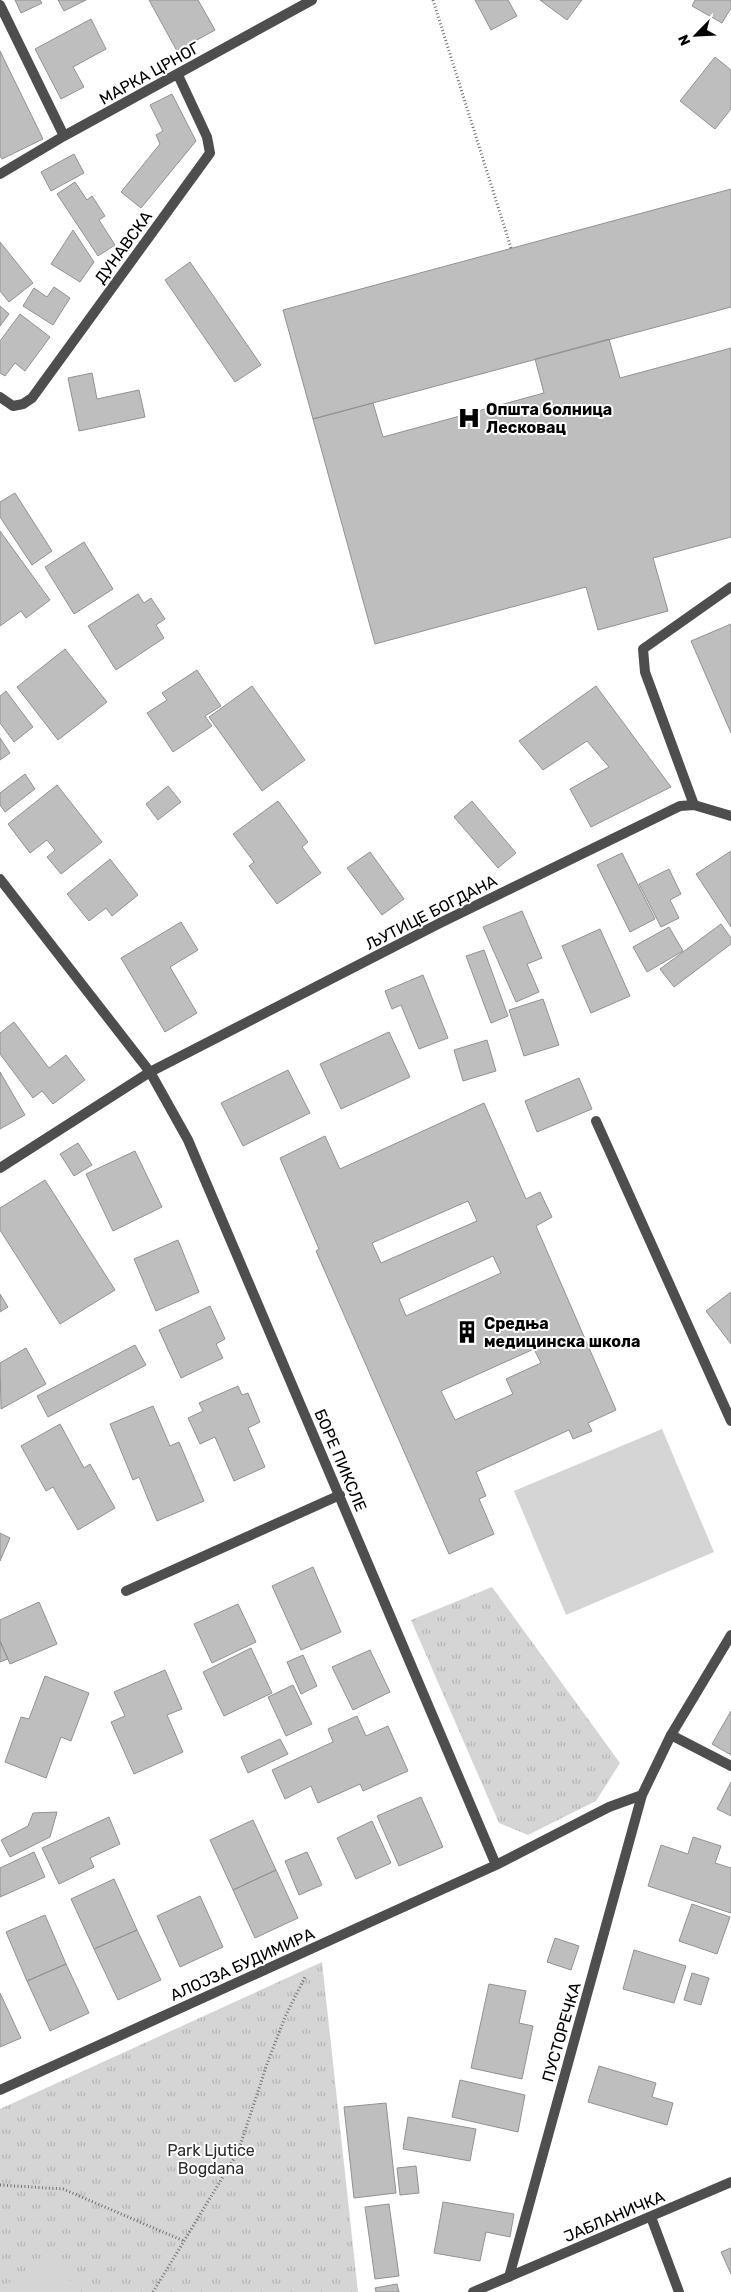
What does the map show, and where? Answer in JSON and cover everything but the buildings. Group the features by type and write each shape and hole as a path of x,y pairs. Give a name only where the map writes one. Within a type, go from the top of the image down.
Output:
{"street":[{"name":"МАРКА ЦРНОГ","path":"0,174 64,136 312,0"},
{"path":"0,5 64,136"},
{"name":"ДУНАВСКА","path":"0,397 13,406 23,404 32,398 210,153 207,137 178,75"},
{"path":"731,587 643,650 644,672 694,805 731,816"},
{"name":"ЉУТИЦЕ БОГДАНА","path":"0,1168 150,1072 476,906 680,806 694,805"},
{"path":"0,879 150,1072"},
{"name":"БОРЕ ПИКСЛЕ","path":"150,1072 188,1140 496,1865"},
{"path":"596,1121 731,1421"},
{"path":"126,1591 340,1495"},
{"name":"ПУСТОРЕЧКА","path":"509,2277 642,1795 671,1735 731,1635"},
{"path":"671,1735 731,1766"},
{"path":"496,1865 602,1811 642,1795"},
{"name":"АЛОЈЗА БУДИМИРА","path":"0,2090 496,1865"},
{"name":"ЈАБЛАНИЧКА","path":"474,2292 731,2182"},
{"path":"651,2217 679,2292"}],"path":[{"path":"433,0 511,248"},
{"path":"153,2292 238,2152 267,2064 285,2017 321,1944"},
{"path":"0,2185 63,2189 184,2241"}],"green space":[{"path":"662,1429 714,1552 566,1615 514,1491"},
{"path":"492,1587 620,1763 596,1801 528,1835 499,1823 411,1620"},
{"name":"Park Ljutice Bogdana","path":"322,1962 358,2292 0,2292 0,2109"},
{"path":"59,2258 75,2292 7,2292 4,2285"}],"place":[{"name":"Општа болница Лесковац","path":"469,418"},
{"name":"Средња медицинска школа","path":"467,1332"}]}
